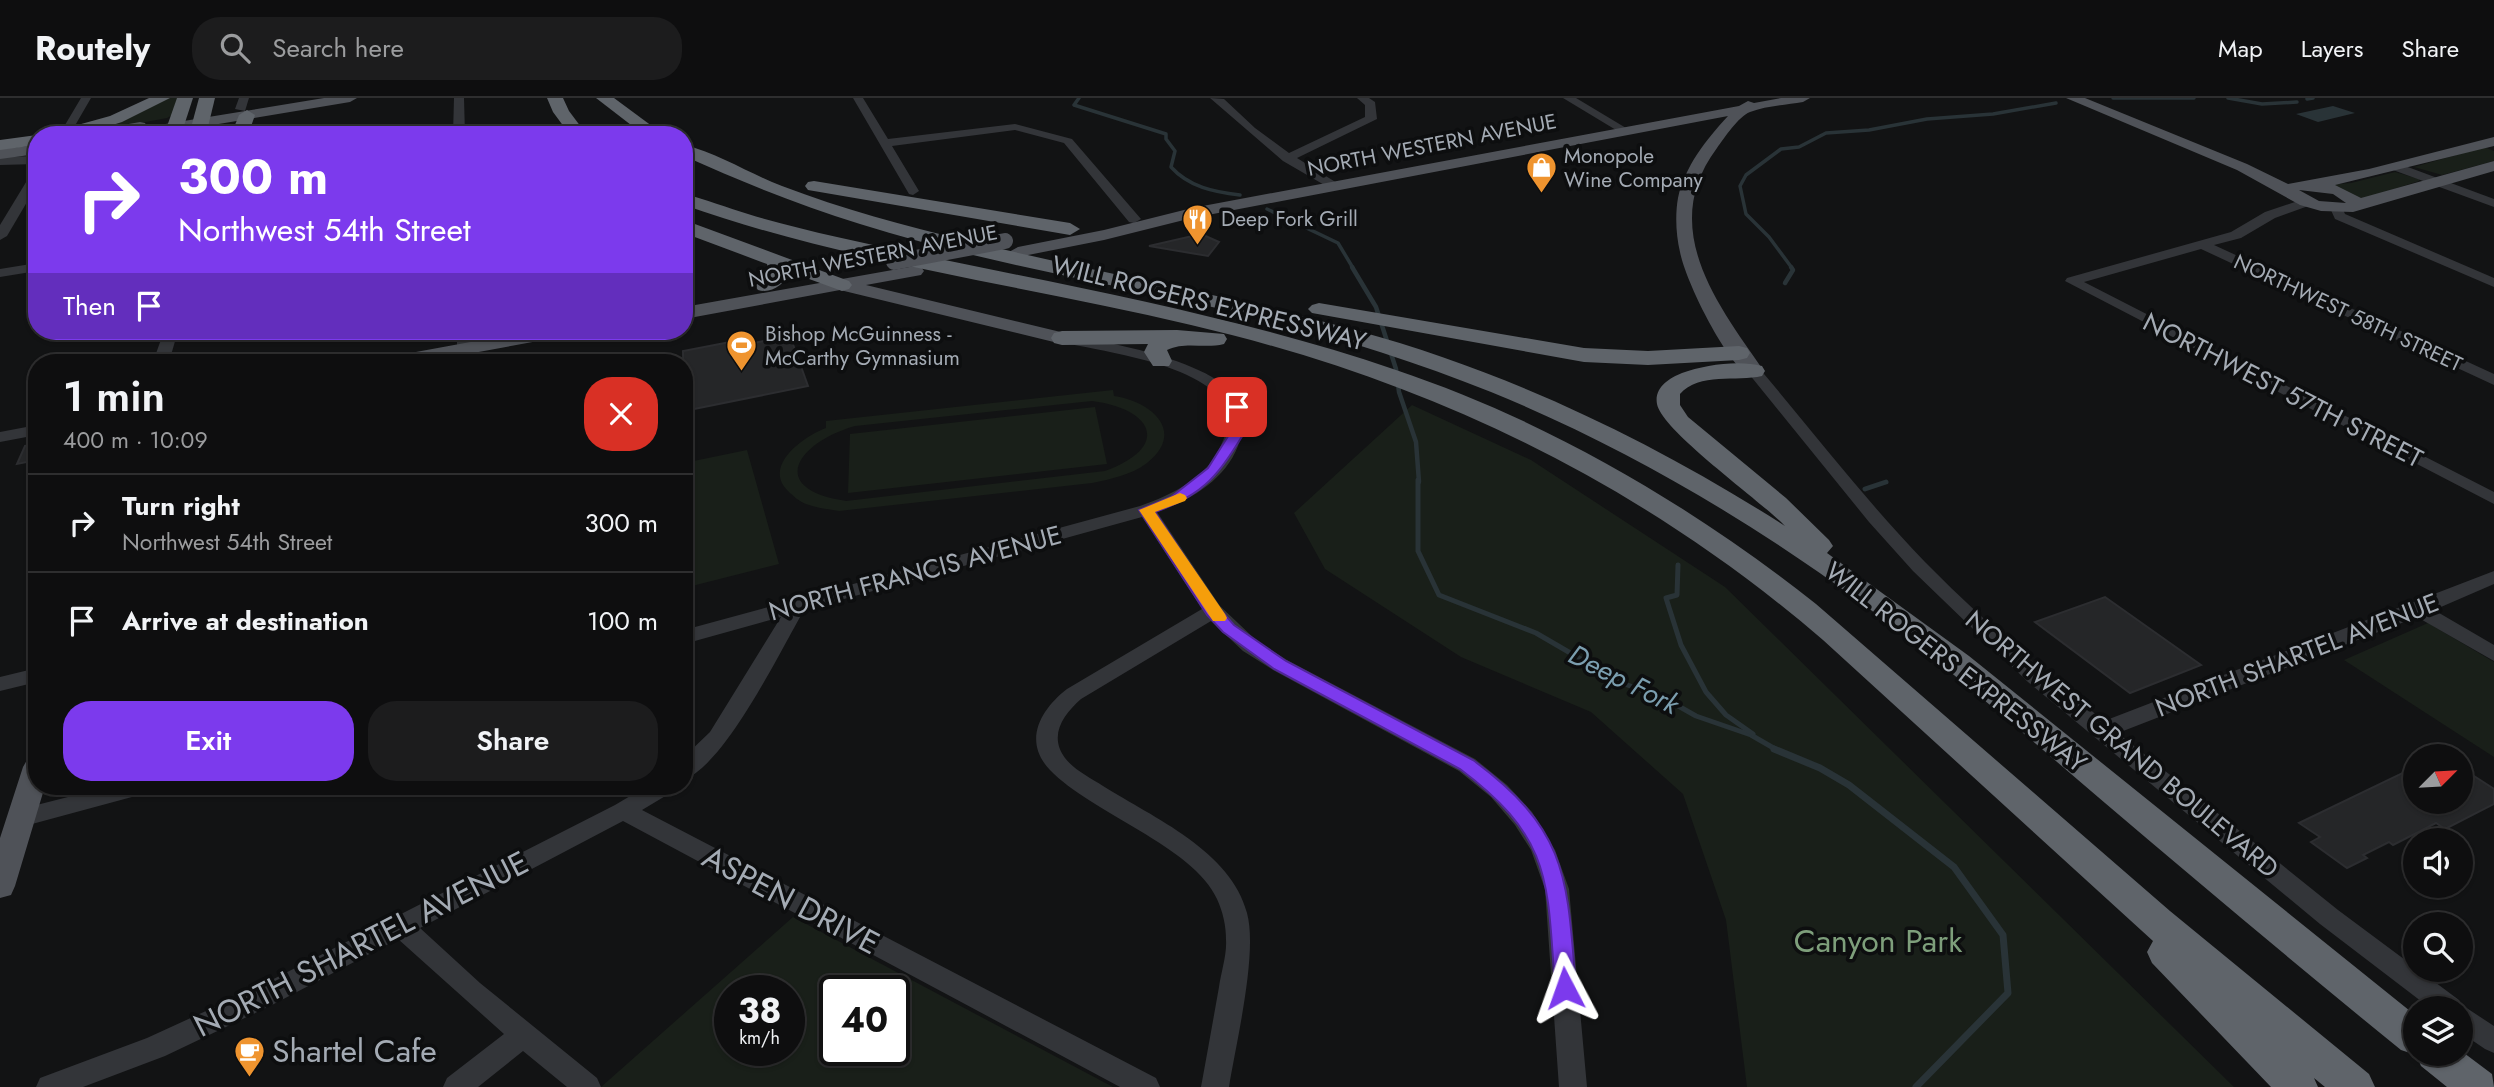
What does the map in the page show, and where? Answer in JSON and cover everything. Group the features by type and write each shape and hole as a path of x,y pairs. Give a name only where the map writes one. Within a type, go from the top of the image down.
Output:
{"highway":[{"path":"92,126 116,119 162,98"},
{"path":"175,126 185,98"},
{"path":"200,125 207,98"},
{"path":"604,98 645,126"},
{"path":"558,105 562,126"},
{"path":"558,105 573,126"},
{"path":"241,126 244,108"},
{"path":"0,145 28,141"},
{"path":"693,147 796,182 1027,241 1070,229"},
{"name":"WILL ROGERS EXPRESSWAY","path":"693,154 769,187 902,230 1132,282 1240,295 1343,323 1561,415 1659,463 1743,511 1866,593 1965,667 2242,899 2403,1028"},
{"path":"693,174 806,214 902,230"},
{"path":"693,183 772,215 1005,279"},
{"name":"WILL ROGERS EXPRESSWAY","path":"693,202 770,227 1259,335 1448,403 1580,459 1661,507 1755,570 1817,620 2180,943 2355,1087"},
{"path":"693,229 842,285"},
{"path":"765,286 779,275 780,270 775,259"},
{"path":"1343,323 1436,331 1584,355 1746,362"},
{"path":"1161,361 1155,352 1157,346 1177,337"},
{"path":"1062,338 1177,337 1241,343 1335,362"},
{"path":"1746,362 1686,379 1674,386 1669,396 1669,408 1689,431 1776,503 1866,593"},
{"path":"1989,773 2298,1087"},
{"path":"2451,1066 2479,1087"}],"main road":[{"path":"200,125 244,108 304,98"},
{"path":"244,108 350,98"},
{"name":"NORTHWEST GRAND BOULEVARD","path":"1746,362 1713,312 1699,283 1687,243 1685,210 1690,183 1700,162 1716,139 1756,98"},
{"name":"NORTH WESTERN AVENUE","path":"693,301 819,276 1192,213 1803,98"},
{"path":"2073,98 2242,167 2308,203 2336,208 2494,166"},
{"path":"1674,122 1701,128 1716,139"},
{"path":"2291,192 2294,187 2397,167 2494,141"},
{"path":"0,154 28,150"},
{"path":"2242,167 2344,193 2354,199 2355,205"},
{"name":"NORTH WESTERN AVENUE","path":"1070,229 1192,213"},
{"name":"NORTH WESTERN AVENUE","path":"890,266 915,271 1027,241"},
{"path":"879,290 890,266"},
{"path":"879,290 890,266"},
{"path":"842,285 879,290 1062,338"},
{"name":"NORTH WESTERN AVENUE","path":"693,311 842,285"},
{"path":"420,354 465,340"},
{"path":"0,886 28,795"}],"street":[{"path":"70,126 86,98"},
{"path":"459,98 459,126"},
{"path":"858,98 913,191"},
{"path":"1215,98 1228,105 1248,128 1287,158 1333,186"},
{"path":"1287,158 1371,119 1371,104 1362,98"},
{"path":"1568,98 1625,131"},
{"path":"884,143 1016,127 1068,141 1134,219"},
{"path":"0,161 28,160"},
{"path":"2397,167 2494,203"},
{"path":"0,236 28,189"},
{"path":"2270,215 2275,204 2291,192"},
{"path":"2203,245 2236,235 2270,215 2308,203 2339,222 2494,283"},
{"path":"2336,208 2340,216 2403,246"},
{"name":"NORTHWEST 57TH STREET","path":"2203,245 2072,281 2494,499"},
{"name":"NORTHWEST 58TH STREET","path":"2203,245 2494,380"},
{"path":"0,273 28,268"},
{"path":"1062,338 1161,361"},
{"name":"NORTH FRANCIS AVENUE","path":"693,635 1176,500 1207,478 1231,446 1240,422 1237,407 1219,387 1188,370 1161,361"},
{"name":"NORTHWEST GRAND BOULEVARD","path":"1746,362 1875,518 1920,567 2035,677 2333,920 2434,996"},
{"path":"0,437 28,432"},
{"path":"1146,510 1213,611 1229,628 1280,665 1467,765 1495,785 1535,832 1549,859 1558,889 1573,1087"},
{"name":"NORTH SHARTEL AVENUE","path":"2100,731 2418,609 2494,577"},
{"path":"693,762 718,738 729,722 797,606"},
{"path":"2418,609 2494,654"},
{"path":"1213,611 1074,694 1058,708 1047,727 1049,747 1056,763 1075,779 1189,852 1210,869 1226,891 1236,913 1239,942 1215,1087"},
{"path":"0,684 28,678"},
{"path":"21,818 109,795"},
{"name":"NORTH SHARTEL AVENUE","path":"50,1087 116,1064 186,1033 401,926 649,795"},
{"name":"ASPEN DRIVE","path":"623,811 1146,1087"},
{"path":"401,926 523,1035 587,1087"},
{"path":"2473,1026 2494,1041"},
{"path":"457,1087 523,1035"}],"green space":[{"path":"168,98 180,98 174,114 167,118 125,126 99,126"},
{"path":"2484,147 2494,151 2494,161 2442,175 2414,167"},
{"path":"2395,172 2419,181 2360,200 2327,185 2351,183"},
{"path":"1113,390 1114,396 1140,404 1151,411 1164,429 1164,440 1159,451 1141,467 1121,476 1092,483 839,511 804,503 790,493 781,481 780,472 789,453 807,438 826,428 826,421","holes":["1092,401 1113,405 1141,420 1146,430 1146,440 1140,451 1105,471 846,501 821,495 805,486 798,476 799,465 818,443 855,426"]},
{"name":"Canyon Park","path":"1412,405 1531,460 1725,587 2234,1087 1747,1087 1726,920 1683,794 1591,712 1461,657 1325,569 1294,513"},
{"path":"1095,407 1107,464 848,493 850,434"},
{"path":"747,450 779,564 693,586 693,461"},
{"path":"2428,623 2494,662 2494,757 2344,660"},
{"path":"793,917 902,975 819,975 819,1066 910,1066 910,979 1113,1087 601,1087 714,987 714,1066 805,1066 805,975 727,975"}],"shaded area":[{"path":"2333,106 2355,113 2318,122 2296,114"}],"building":[{"name":"Deep Fork Grill","path":"1201,234 1219,242 1208,256 1149,246"},
{"name":"Bishop McGuinness - McCarthy Gymnasium","path":"790,336 808,386 693,409 693,354 683,354 683,351 741,340 743,345"},
{"path":"25,446 28,446 28,462 17,464"},
{"path":"2105,597 2201,665 2130,693 2035,622"},
{"path":"2403,773 2403,814 2473,814 2473,775 2494,789 2494,804 2447,828 2436,823 2426,828 2403,828 2403,840 2393,845 2389,842 2363,855 2367,858 2347,868 2311,842 2320,837 2299,823"}],"waterway":[{"name":"Deep Fork","path":"1079,98 1074,105 1166,134 1166,139 1175,151 1171,167 1194,184 1240,195"},
{"path":"2113,98 2194,98"},
{"path":"2228,98 2262,104 2297,102"},
{"path":"2307,99 2313,98"},
{"path":"1792,268 1769,237 1746,214 1740,186 1746,175 1781,149 1799,147 1826,133 1869,130 1927,119 1993,114 2056,103"},
{"name":"Deep Fork","path":"1267,209 1338,243 1353,268"},
{"name":"Deep Fork","path":"1352,267 1376,307 1396,369 1399,392 1416,442 1419,482"},
{"path":"1785,283 1793,270 1791,267"},
{"name":"Deep Fork","path":"1418,480 1418,551 1439,595 1536,633 1622,683 1666,699 1696,716 1751,735 1777,750"},
{"path":"1865,489 1886,482"},
{"path":"1678,565 1677,595 1666,598 1681,645 1706,692 1726,715 1753,734"},
{"name":"Deep Fork","path":"1774,749 1820,768 1849,785 1954,867 2003,935 2008,993 1916,1087"}],"slow traffic":[{"path":"1180,498 1146,510 1219,618"}],"place":[{"name":"Monopole Wine Company","path":"1541,195"},
{"name":"Deep Fork Grill","path":"1198,246"},
{"name":"Bishop McGuinness - McCarthy Gymnasium","path":"742,373"},
{"name":"Shartel Cafe","path":"249,1078"}],"route":[{"path":"1237,407 1239,430 1214,471 1176,500 1146,510 1213,611 1250,646 1280,665 1467,765 1495,785 1518,810 1535,832 1549,859 1558,889 1565,988"}]}
